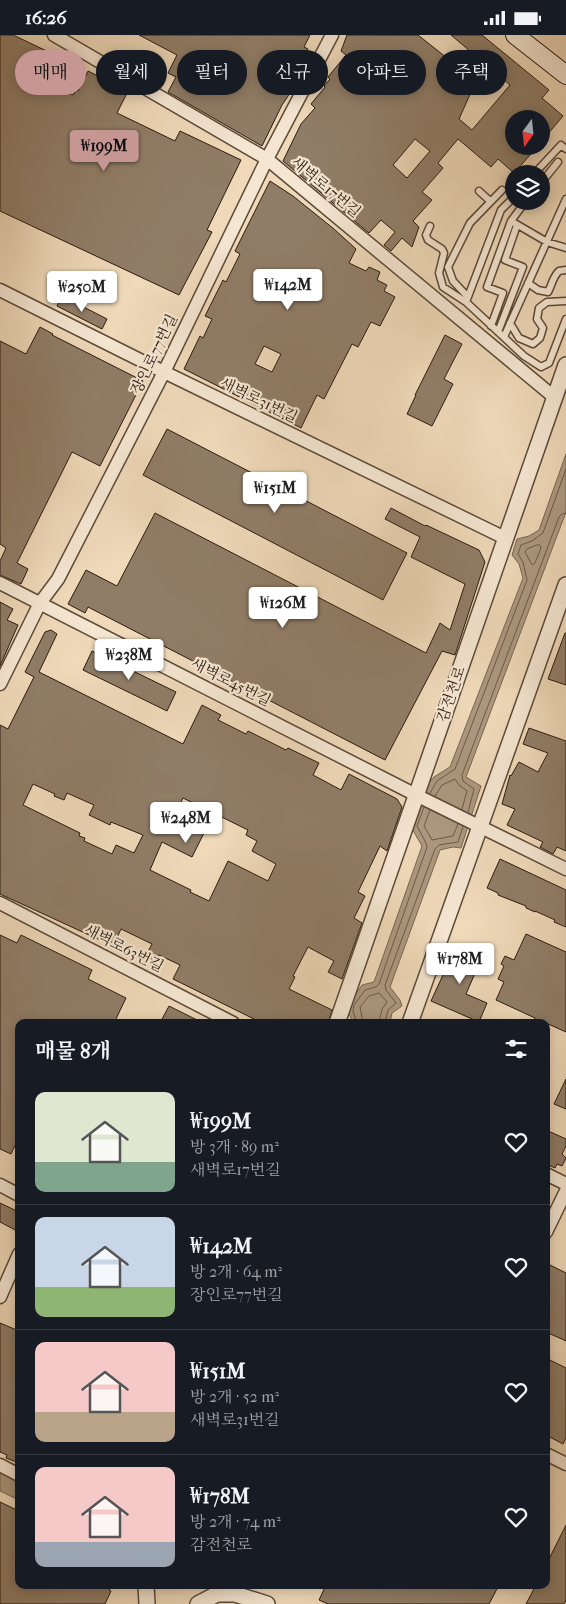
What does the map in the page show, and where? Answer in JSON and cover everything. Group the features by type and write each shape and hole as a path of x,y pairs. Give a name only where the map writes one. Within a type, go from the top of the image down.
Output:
{"main road":[{"path":"516,35 566,75"}],"street":[{"name":"새벽로17번길","path":"54,35 267,159 554,397"},
{"name":"장인로77번길","path":"0,684 40,603 58,579 164,372 267,159 332,35"},
{"name":"새벽로31번길","path":"0,290 505,538"},
{"name":"감전천로","path":"338,1019 418,796 505,538 566,365"},
{"name":"새벽로45번길","path":"0,583 418,796 566,869"},
{"path":"411,1019 478,825 566,585"},
{"name":"새벽로63번길","path":"0,903 225,1019"},
{"path":"550,1176 566,1185"},
{"path":"0,1185 15,1193"},
{"path":"550,1224 566,1191"},
{"path":"0,1297 15,1263"},
{"path":"550,1456 566,1465"},
{"path":"0,1465 15,1473"},
{"path":"146,1589 147,1604"},
{"path":"198,1604 217,1590 267,1604"}],"lane":[{"path":"542,165 561,145 566,149"},
{"path":"550,172 558,162"},
{"path":"502,190 470,223 448,267 453,281 467,300 491,326 524,356 541,367 549,363 566,319"},
{"path":"479,191 490,201"},
{"path":"504,337 547,241 564,211 566,199"},
{"path":"467,300 501,211 505,207"},
{"path":"491,326 503,293 487,287 511,221 519,210"},
{"path":"511,221 547,241 566,248"},
{"path":"498,332 523,267 505,260 517,225"},
{"path":"430,226 426,235 428,240 442,249 444,253 439,273 443,287 467,300"},
{"path":"528,283 538,290 548,292 552,286 553,277 558,271 566,271"},
{"path":"510,323 519,338 533,344 540,338 543,327 537,319 539,308 547,302 566,301"}],"water":[{"path":"566,454 566,512 466,777 481,786 461,848 453,847 440,850 390,987 400,1000 402,1006 392,1013 391,1019 352,1019 348,1012 349,1004 362,985 374,982 422,846 411,827 428,784 434,777 450,767 523,578 519,564 512,555 517,539 529,536 539,530"},
{"path":"0,1470 15,1478 15,1498 0,1491"}],"building":[{"path":"0,35 13,35 45,50 15,50 15,95 86,95 86,75 88,71 96,75 96,95 126,95 117,113 175,141 180,131 241,160 207,230 212,232 179,295 0,211"},
{"path":"139,35 310,35 304,47 307,50 257,50 257,95 289,95 262,146 168,92 176,77 168,73 177,55"},
{"path":"347,35 418,35 437,50 436,95 470,95 459,119 472,130 502,95 507,95 507,89 510,85 507,82 507,56 549,90 542,98 563,116 550,131 550,110 505,110 505,155 530,155 521,165 505,165 498,159 491,167 458,139 438,163 443,168 422,192 432,200 413,221 419,227 412,247 402,238 391,251 384,245 395,232 381,220 369,233 283,161 301,124 315,108 311,104 318,95 328,95 328,81 330,79 328,77 338,65 338,95 426,95 426,50 341,50","holes":["415,139 430,151 407,178 393,165"]},
{"path":"451,35 482,35 500,50 469,50"},
{"path":"270,181 293,196 356,249 349,263 366,271 369,267 380,272 377,280 387,285 384,291 395,297 380,326 371,322 358,347 352,344 324,399 317,395 301,428 184,369 200,336 203,338 212,319 205,316 223,280 226,282 240,254 235,251","holes":["264,346 281,354 272,372 255,364"]},
{"path":"62,296 107,319 102,329 57,306"},
{"path":"40,327 52,335 143,381 100,466 72,452 17,563 28,569 21,584 0,575 0,561 6,548 0,544 0,341 26,354"},
{"path":"445,335 462,344 444,379 453,384 432,426 407,414"},
{"path":"167,429 407,553 383,600 143,475"},
{"path":"391,508 425,526 479,550 485,562 455,655 442,651 385,760 88,607 85,613 68,604 86,570 117,586 155,513 426,653 440,623 450,630 465,584 411,557 420,537 385,519"},
{"path":"0,602 13,609 7,620 18,625 0,666"},
{"path":"51,630 57,634 39,672 183,744 202,705 221,715 218,720 246,734 248,731 286,750 288,748 319,763 313,775 341,790 349,774 397,799 402,807 387,851 380,846 358,892 365,896 354,918 362,923 342,979 328,972 334,961 308,947 293,976 295,977 289,989 332,1010 329,1019 254,1019 173,979 180,965 159,955 154,963 144,959 152,944 121,929 113,946 0,894 0,725 8,729 34,677 25,672 45,632","holes":["33,784 55,794 54,796 64,800 67,793 94,805 89,815 110,825 111,822 143,835 134,853 116,845 112,854 84,841 85,838 79,836 80,833 23,805","183,798 248,830 246,835 257,841 252,851 276,864 268,881 228,861 209,901 150,870 162,842 192,857 205,831 174,816"]},
{"path":"566,633 566,685 548,679"},
{"path":"92,651 176,692 167,711 83,670"},
{"path":"529,728 566,741 566,851 557,847 553,854 540,847 543,842 507,825 515,809 502,804 510,775 519,762 538,772 548,753 523,744"},
{"path":"500,859 566,890 566,927 487,888"},
{"path":"526,934 566,952 566,1032 550,1025 550,1019 535,1019 496,1000 504,982 498,979 504,966 501,964 505,956 514,960"},
{"path":"0,935 17,943 21,935 92,970 88,979 126,998 116,1019 15,1019 15,1146 11,1154 0,1149"},
{"path":"452,945 482,957 466,994 487,1003 480,1019 472,1019 431,1001 448,964 444,962"},
{"path":"169,1006 195,1019 162,1019"},
{"path":"566,1079 566,1109 554,1104"},
{"path":"550,1132 566,1139 566,1146 562,1154 566,1158 562,1166 557,1164 555,1168 550,1166"},
{"path":"0,1203 15,1210 15,1230 0,1222"},
{"path":"550,1265 566,1273 566,1341 550,1334"},
{"path":"0,1323 15,1329 15,1461 6,1458 7,1455 0,1452"},
{"path":"550,1360 566,1368 566,1438 563,1444 550,1437"},
{"path":"0,1502 15,1509 15,1589 110,1589 111,1591 105,1604 0,1604"},
{"path":"566,1525 566,1600 564,1604 526,1604 534,1589 550,1589 550,1557"},
{"path":"324,1589 497,1589 489,1604 328,1604 319,1600"}]}
